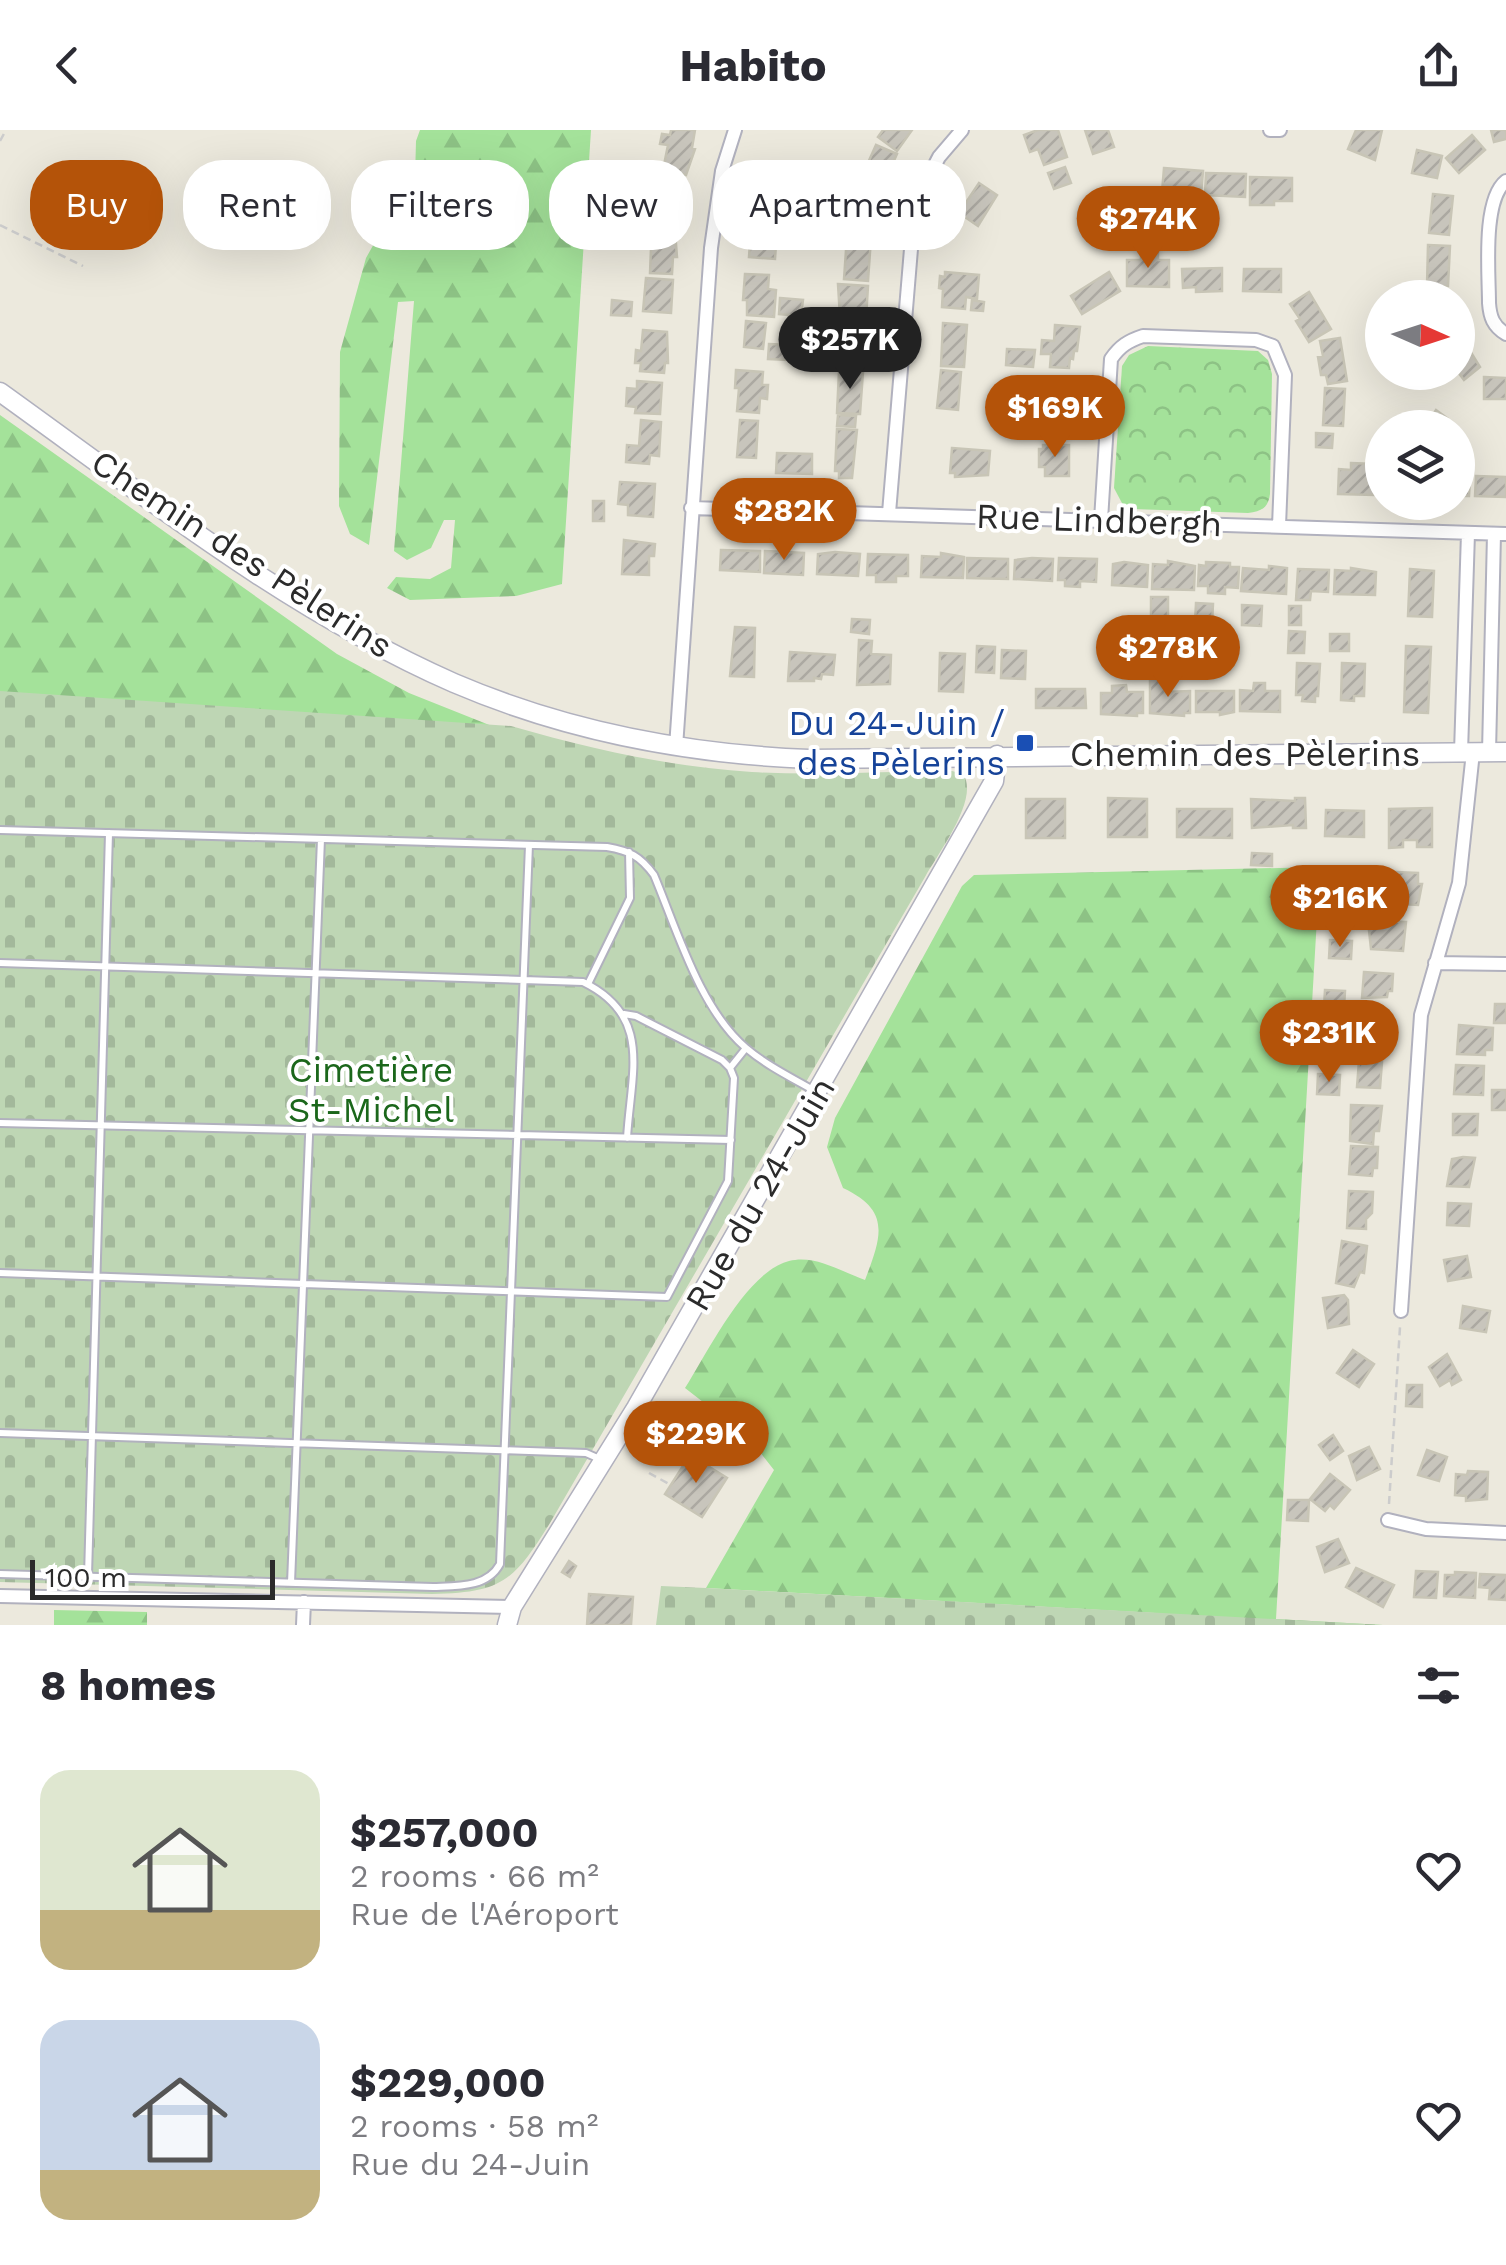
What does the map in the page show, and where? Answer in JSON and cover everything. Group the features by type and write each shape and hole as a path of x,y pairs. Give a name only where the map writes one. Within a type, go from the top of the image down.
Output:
{"street":[{"path":"676,747 715,210 735,130"},
{"path":"889,513 912,237 926,182 962,130"},
{"path":"1270,130 1280,130"},
{"path":"1506,181 1491,209 1488,303 1490,317 1506,334"},
{"path":"1101,520 1112,359 1128,341 1143,336 1256,340 1272,346 1285,375 1279,526"},
{"name":"Chemin des Pèlerins","path":"0,392 250,568 398,656 492,698 624,737 676,747 809,758 1482,752"},
{"name":"Rue Lindbergh","path":"692,508 1500,534"},
{"path":"1468,533 1482,752"},
{"path":"1401,1311 1421,1015 1461,873 1482,752 1500,534"},
{"name":"Rue du 24-Juin","path":"510,1616 818,1094 994,781 996,756"},
{"path":"1436,964 1506,964"},
{"path":"1388,1520 1426,1529 1506,1533"},
{"path":"0,1596 304,1602 510,1616"},
{"path":"303,1625 304,1602"}],"lane":[{"path":"0,830 629,850 643,859 654,875 715,1012 746,1048 818,1094"},
{"path":"88,1577 109,833"},
{"path":"291,1583 322,839"},
{"path":"0,1574 461,1586 480,1582 495,1573 500,1564 529,845"},
{"path":"588,984 630,898 629,850"},
{"path":"0,963 562,980 588,984 615,1002 624,1014 632,1041 627,1138"},
{"path":"0,1273 667,1297 724,1193 734,1078 722,1060 636,1016 624,1014"},
{"path":"730,1068 746,1048"},
{"path":"0,1123 731,1140"},
{"path":"0,1432 586,1453 604,1461"}],"path":[{"path":"0,141 6,130"},
{"path":"0,224 83,266"},
{"path":"1388,1520 1401,1311"},
{"path":"649,1473 671,1485"}],"green space":[{"path":"420,130 591,130 589,160 549,160 549,250 583,250 562,584 516,596 410,600 387,588 396,577 430,579 451,568 455,520 444,520 431,548 407,560 394,551 414,301 398,302 369,545 350,534 339,506 340,352 370,250 529,250 529,160 415,160"},
{"path":"1148,346 1258,351 1268,360 1272,374 1270,494 1264,508 1248,513 1132,509 1123,505 1114,488 1122,366 1129,355"},
{"path":"0,415 337,654 409,693 547,748 0,715"},
{"name":"Cimetière St-Michel","path":"0,691 511,726 631,756 722,770 963,774 966,797 948,840 550,1523 526,1558 504,1580 475,1591 432,1594 0,1582"},
{"path":"1320,867 1276,1619 1383,1625 1155,1625 1155,1613 706,1588 774,1470 748,1437 685,1388 729,1315 773,1268 789,1261 809,1260 865,1280 878,1238 876,1216 859,1197 843,1188 827,1147 835,1118 962,886 974,875"},
{"path":"661,1586 706,1588 1383,1625 656,1625"},
{"path":"54,1610 147,1612 147,1625 54,1625"}],"building":[{"path":"671,130 695,130 691,160 665,160 668,145 660,144 662,134 670,135"},
{"path":"883,130 912,130 897,151 878,137"},
{"path":"1058,130 1067,157 1044,165 1038,149 1030,152 1024,135"},
{"path":"1085,130 1108,130 1114,147 1093,154"},
{"path":"1356,130 1382,130 1375,160 1348,149"},
{"path":"1491,130 1506,130 1506,139 1494,142"},
{"path":"1472,135 1485,150 1459,173 1446,158"},
{"path":"876,145 897,154 894,160 869,160"},
{"path":"1417,150 1442,156 1437,178 1412,173"},
{"path":"1065,167 1071,183 1054,189 1048,173"},
{"path":"1164,168 1203,171 1201,195 1162,192"},
{"path":"1206,173 1246,174 1245,197 1205,195"},
{"path":"1250,177 1292,178 1292,201 1250,205"},
{"path":"979,183 997,195 978,226 966,218 966,202"},
{"path":"1433,194 1453,196 1449,235 1429,233"},
{"path":"1428,245 1450,246 1448,280 1427,280"},
{"path":"1141,249 1158,249 1158,260 1169,260 1169,287 1127,286 1127,260 1141,260"},
{"path":"651,250 676,250 672,274 650,273"},
{"path":"749,250 776,250 775,259 749,257"},
{"path":"846,250 870,250 868,281 844,279"},
{"path":"1222,268 1222,291 1183,288 1182,269"},
{"path":"1244,269 1281,269 1281,292 1243,291"},
{"path":"945,272 979,275 977,299 966,297 965,309 942,307 940,276 945,277"},
{"path":"1109,272 1120,291 1082,314 1071,296"},
{"path":"745,274 769,275 768,289 776,290 774,317 747,315 747,300 743,300"},
{"path":"646,278 673,280 671,313 643,311"},
{"path":"838,284 868,286 866,319 840,317"},
{"path":"1309,292 1331,329 1309,342 1290,304"},
{"path":"780,298 803,300 801,316 779,314"},
{"path":"612,300 632,302 631,316 611,315"},
{"path":"972,300 984,302 983,311 971,310"},
{"path":"746,321 766,323 763,349 744,347"},
{"path":"943,323 967,325 964,367 941,366"},
{"path":"1055,325 1080,327 1077,351 1070,358 1069,368 1050,367 1051,354 1041,354 1042,340 1054,341"},
{"path":"643,330 667,332 668,363 664,373 640,371 641,363 635,363 636,350 641,351"},
{"path":"844,330 864,331 862,357 830,355 831,341 844,342"},
{"path":"1340,338 1347,381 1328,384 1326,375 1321,375 1320,341"},
{"path":"769,344 788,345 788,360 768,359"},
{"path":"791,347 798,347 797,361 789,361"},
{"path":"1007,349 1035,350 1033,367 1006,365"},
{"path":"736,370 763,372 762,385 768,385 767,399 760,398 759,413 737,411"},
{"path":"941,370 961,372 958,410 937,408"},
{"path":"839,371 863,372 860,414 837,413"},
{"path":"1046,377 1069,379 1072,404 1067,404 1066,423 1043,421"},
{"path":"1484,377 1506,378 1506,399 1484,399"},
{"path":"637,381 662,383 660,414 635,413 636,407 626,406 627,388 637,389"},
{"path":"1325,388 1345,389 1343,426 1323,425"},
{"path":"1014,400 1037,401 1035,421 1013,420"},
{"path":"838,415 856,416 855,427 837,426"},
{"path":"641,420 661,422 659,456 650,455 649,464 626,462 627,445 639,446"},
{"path":"740,420 758,421 756,458 737,457"},
{"path":"837,429 857,430 852,478 839,478 839,471 835,471"},
{"path":"1316,433 1333,434 1332,448 1316,447"},
{"path":"1043,445 1069,445 1069,476 1045,476 1045,467 1039,467 1039,449"},
{"path":"952,448 990,451 988,475 955,477 955,473 950,473"},
{"path":"777,453 812,454 812,474 776,473"},
{"path":"1351,463 1365,464 1365,495 1338,494 1339,469 1351,470"},
{"path":"1476,476 1506,477 1506,497 1475,496"},
{"path":"620,482 655,484 653,517 628,515 628,505 618,504"},
{"path":"593,501 604,501 604,521 593,521"},
{"path":"624,540 655,544 654,556 649,556 649,575 622,574"},
{"path":"721,550 760,551 760,572 720,570"},
{"path":"765,551 804,553 803,575 764,573"},
{"path":"941,553 964,557 963,578 921,577 922,556 941,557"},
{"path":"818,554 860,554 858,576 817,574"},
{"path":"868,554 908,555 908,576 896,576 896,582 876,582 876,575 867,575"},
{"path":"967,558 1008,559 1008,579 967,578"},
{"path":"1059,558 1097,559 1096,582 1080,581 1080,587 1065,586 1065,580 1058,580"},
{"path":"1053,559 1052,581 1014,579 1015,560"},
{"path":"1168,561 1195,566 1194,590 1152,589 1153,564 1168,565"},
{"path":"1206,562 1239,567 1238,588 1225,587 1225,594 1208,593 1208,586 1198,586 1199,565 1206,566"},
{"path":"1113,564 1148,565 1147,587 1112,585"},
{"path":"1269,566 1287,568 1286,594 1241,591 1243,568 1269,570"},
{"path":"1298,569 1329,570 1328,592 1311,591 1310,600 1296,600"},
{"path":"1410,569 1434,571 1432,617 1408,616"},
{"path":"1335,570 1376,572 1375,595 1334,594"},
{"path":"1151,597 1168,597 1168,622 1151,621"},
{"path":"1196,603 1213,604 1212,624 1195,623"},
{"path":"1242,605 1262,606 1261,626 1242,625"},
{"path":"1289,606 1301,606 1301,625 1289,625"},
{"path":"852,619 870,620 869,634 851,632"},
{"path":"735,627 755,628 754,677 730,676"},
{"path":"1289,631 1305,632 1304,653 1288,653"},
{"path":"1330,634 1349,634 1349,651 1330,651"},
{"path":"859,640 872,641 871,654 891,655 890,684 857,685"},
{"path":"1198,643 1216,644 1215,666 1197,665"},
{"path":"977,646 995,647 994,673 976,672"},
{"path":"1406,646 1431,647 1428,713 1404,712"},
{"path":"1002,650 1026,651 1025,679 1001,678"},
{"path":"790,652 835,655 833,675 822,674 821,679 814,681 788,681"},
{"path":"940,653 965,654 963,692 939,691"},
{"path":"1297,663 1320,664 1315,702 1302,701 1303,695 1296,695"},
{"path":"1342,663 1365,664 1364,696 1354,696 1354,701 1341,700"},
{"path":"1150,679 1164,679 1165,692 1190,691 1190,713 1150,713"},
{"path":"1254,683 1265,683 1265,691 1280,691 1280,712 1240,711 1240,690 1253,691"},
{"path":"1126,685 1127,692 1143,692 1143,713 1101,714 1101,693 1112,693 1112,686"},
{"path":"1036,689 1085,689 1086,708 1036,708"},
{"path":"1196,691 1234,691 1234,712 1196,712"},
{"path":"1108,798 1147,799 1147,837 1108,837"},
{"path":"1305,798 1306,828 1252,828 1251,799"},
{"path":"1026,799 1065,799 1065,838 1026,838"},
{"path":"1432,808 1432,847 1417,847 1417,840 1403,840 1403,847 1389,848 1389,809"},
{"path":"1177,809 1232,809 1232,838 1177,837"},
{"path":"1326,810 1364,811 1364,837 1325,836"},
{"path":"1252,853 1272,854 1272,866 1251,865"},
{"path":"1396,872 1418,873 1418,884 1422,884 1418,905 1383,903 1384,885 1395,886"},
{"path":"1333,890 1355,891 1354,912 1333,911"},
{"path":"1368,921 1406,922 1403,951 1371,949"},
{"path":"1330,940 1352,941 1351,959 1329,958"},
{"path":"1364,972 1393,974 1392,991 1388,991 1387,997 1362,998"},
{"path":"1325,990 1345,991 1344,1008 1324,1007"},
{"path":"1495,1004 1506,1004 1506,1023 1494,1023"},
{"path":"1365,1019 1386,1020 1385,1044 1364,1042"},
{"path":"1459,1025 1493,1028 1492,1050 1485,1050 1485,1055 1457,1054"},
{"path":"1359,1061 1382,1062 1380,1088 1357,1087"},
{"path":"1456,1065 1484,1066 1483,1095 1454,1094"},
{"path":"1318,1074 1340,1075 1339,1095 1317,1094"},
{"path":"1492,1090 1506,1090 1506,1110 1492,1110"},
{"path":"1351,1105 1382,1106 1373,1144 1350,1141"},
{"path":"1453,1114 1478,1114 1477,1135 1453,1135"},
{"path":"1351,1146 1378,1147 1377,1168 1373,1168 1372,1176 1349,1174"},
{"path":"1475,1158 1469,1187 1447,1186 1452,1159"},
{"path":"1349,1191 1373,1192 1366,1229 1347,1228"},
{"path":"1448,1203 1471,1204 1469,1226 1447,1225"},
{"path":"1342,1241 1367,1246 1364,1273 1360,1272 1354,1287 1336,1283"},
{"path":"1467,1256 1471,1277 1448,1281 1444,1260"},
{"path":"1344,1295 1348,1300 1349,1324 1328,1328 1323,1298"},
{"path":"1463,1306 1490,1311 1486,1332 1460,1328"},
{"path":"1353,1350 1374,1364 1359,1387 1337,1373"},
{"path":"1447,1354 1461,1380 1452,1385 1450,1380 1440,1386 1429,1367"},
{"path":"1407,1385 1422,1385 1422,1407 1406,1406"},
{"path":"1333,1435 1343,1451 1330,1460 1319,1445"},
{"path":"1369,1447 1380,1469 1357,1480 1349,1456"},
{"path":"1427,1450 1447,1457 1439,1481 1418,1475"},
{"path":"690,1455 727,1478 702,1517 665,1494"},
{"path":"1468,1471 1488,1472 1487,1499 1466,1501 1466,1496 1455,1495 1456,1474 1467,1475"},
{"path":"1330,1474 1350,1490 1334,1509 1330,1505 1325,1511 1310,1499"},
{"path":"1288,1500 1309,1500 1308,1521 1287,1520"},
{"path":"1338,1539 1349,1563 1325,1572 1317,1547"},
{"path":"569,1561 576,1566 570,1577 562,1572"},
{"path":"1356,1568 1394,1585 1383,1607 1346,1587"},
{"path":"1416,1571 1438,1572 1436,1598 1414,1597"},
{"path":"1476,1573 1475,1598 1444,1596 1445,1575"},
{"path":"1480,1574 1506,1575 1506,1600 1489,1599 1490,1588 1479,1587"},
{"path":"589,1594 633,1597 631,1625 587,1625"}],"place":[{"name":"Du 24-Juin / des Pèlerins","path":"1025,743"}]}
